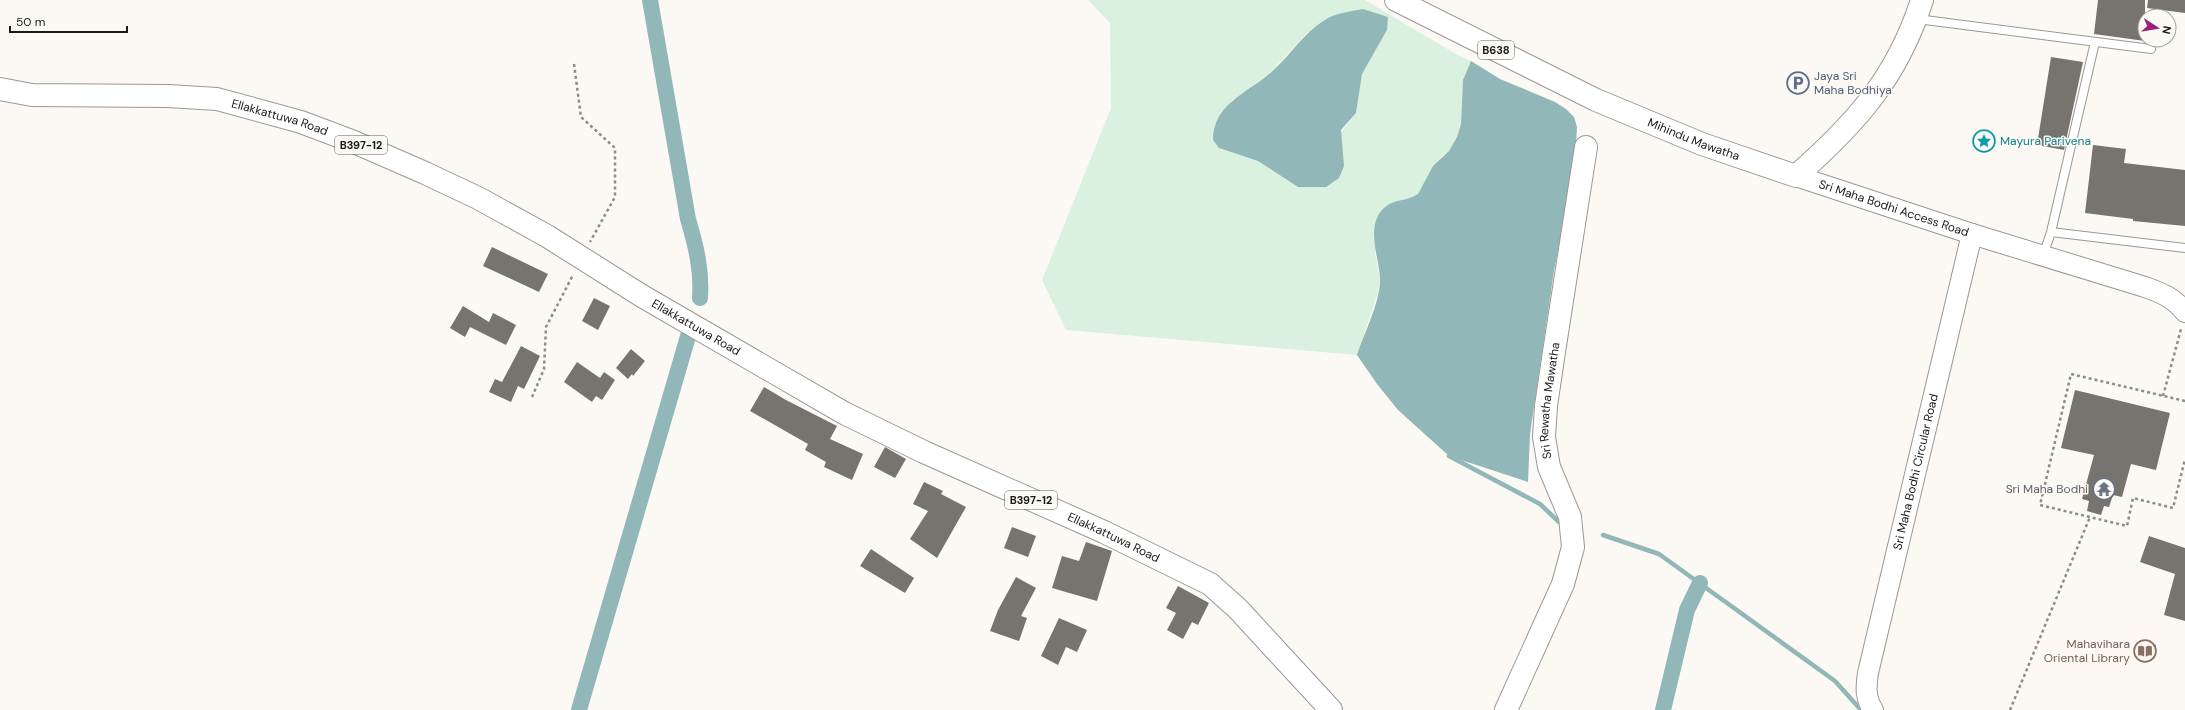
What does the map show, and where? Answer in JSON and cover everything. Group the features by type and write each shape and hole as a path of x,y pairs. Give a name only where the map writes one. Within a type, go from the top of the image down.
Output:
{"main road":[{"name":"Mihindu Mawatha","path":"1396,0 1596,100 1702,144 1796,176"},
{"path":"1796,176 1845,131 1880,88 1895,65 1919,10"},
{"name":"Ellakkattuwa Road","path":"0,89 32,95 195,97 217,99 267,112 354,142 432,176 478,198 547,236 692,325 866,424 1104,532 1210,584 1238,609 1331,710"},
{"name":"Sri Rewatha Mawatha","path":"1506,710 1563,584 1570,561 1572,526 1549,468 1544,437 1564,285 1586,147"}],"street":[{"name":"Sri Maha Bodhi Access Road","path":"1796,176 2043,256"},
{"name":"Sri Maha Bodhi Circular Road","path":"1873,710 1869,704 1866,690 1868,673 1972,234"},
{"path":"2043,256 2168,296 2178,302 2184,318"}],"lane":[{"path":"1919,10 2095,42 2151,49"},
{"path":"2043,256 2051,232 2095,42"},
{"path":"2051,232 2185,248"}],"path":[{"path":"532,397 544,369 546,327 581,258 616,197 614,148 581,117 574,64"},
{"path":"2163,396 2184,318"},
{"path":"2185,401 2071,374 2040,505 2126,526 2133,498 2174,508 2185,459"},
{"path":"2010,710 2090,517"}],"green space":[{"path":"1088,0 1365,0 1456,54 1471,61 1463,80 1461,124 1457,137 1449,151 1442,156 1418,194 1413,197 1396,201 1381,211 1375,253 1380,278 1378,293 1357,355 1066,330 1042,280 1111,108 1110,23","holes":["1387,30 1362,74 1356,113 1298,187 1258,161 1219,148 1232,100 1269,74 1308,32"]}],"water":[{"path":"1363,9 1388,17 1387,30 1362,74 1356,113 1341,130 1344,166 1339,178 1326,187 1298,187 1258,161 1219,148 1213,140 1214,128 1224,109 1232,101 1277,67 1303,38 1319,24 1336,15"},
{"path":"1471,61 1500,79 1555,102 1566,109 1574,117 1577,127 1575,161 1554,271 1530,434 1528,482 1449,456 1398,410 1377,384 1357,355 1375,307 1380,287 1374,234 1377,217 1386,206 1418,194 1433,166 1449,151 1457,137 1461,124 1463,80"}],"building":[{"path":"2098,0 2145,0 2145,8 2137,8 2137,40 2094,34"},
{"path":"2148,0 2185,0 2185,13 2177,12 2177,8 2147,8"},
{"path":"2051,57 2083,62 2064,150 2037,145"},
{"path":"2093,145 2126,149 2124,163 2185,170 2185,226 2133,221 2133,219 2085,213"},
{"path":"492,247 548,274 539,292 483,266"},
{"path":"594,298 610,306 598,330 582,321"},
{"path":"463,306 489,322 493,313 516,325 506,345 470,327 465,337 450,328"},
{"path":"521,346 540,356 524,389 518,386 511,402 489,392 495,379 502,382"},
{"path":"631,349 645,361 633,376 632,374 628,379 616,368"},
{"path":"577,362 600,378 604,372 615,380 602,400 596,396 592,402 564,382"},
{"path":"764,387 837,426 830,439 863,454 852,480 824,467 826,462 805,450 808,444 750,411"},
{"path":"2075,390 2170,413 2156,470 2131,464 2122,497 2113,495 2109,507 2104,506 2101,515 2087,511 2089,501 2082,499 2094,455 2061,448"},
{"path":"885,447 906,459 895,478 874,467"},
{"path":"924,482 943,491 941,494 966,507 937,558 910,539 928,511 913,504"},
{"path":"1012,527 1036,536 1028,557 1004,548"},
{"path":"2149,536 2185,548 2185,621 2164,615 2175,574 2140,562"},
{"path":"1086,542 1112,551 1097,601 1052,588 1062,556 1079,561"},
{"path":"871,549 914,578 905,593 860,566"},
{"path":"1016,577 1036,588 1021,616 1027,618 1019,641 990,631 998,610"},
{"path":"1178,586 1209,603 1198,625 1192,622 1183,639 1167,630 1176,613 1166,608"},
{"path":"1059,618 1087,630 1077,652 1066,647 1058,665 1041,656"},
{"name":"Mahavihara Oriental Library","path":"2137,642 2156,645 2154,659 2135,656"}],"waterway":[{"path":"650,0 688,219 698,258 700,298"},
{"path":"579,710 689,333"},
{"path":"1449,456 1540,504 1559,522 1564,524"},
{"path":"1603,535 1659,554 1835,681 1861,710"},
{"path":"1663,710 1687,610 1700,583"}],"place":[{"name":"Jaya Sri Maha Bodhiya","path":"1798,83"},
{"name":"Mayura Parivena","path":"1984,141"},
{"name":"Sri Maha Bodhi","path":"2104,489"},
{"name":"Mahavihara Oriental Library","path":"2145,651"}]}
